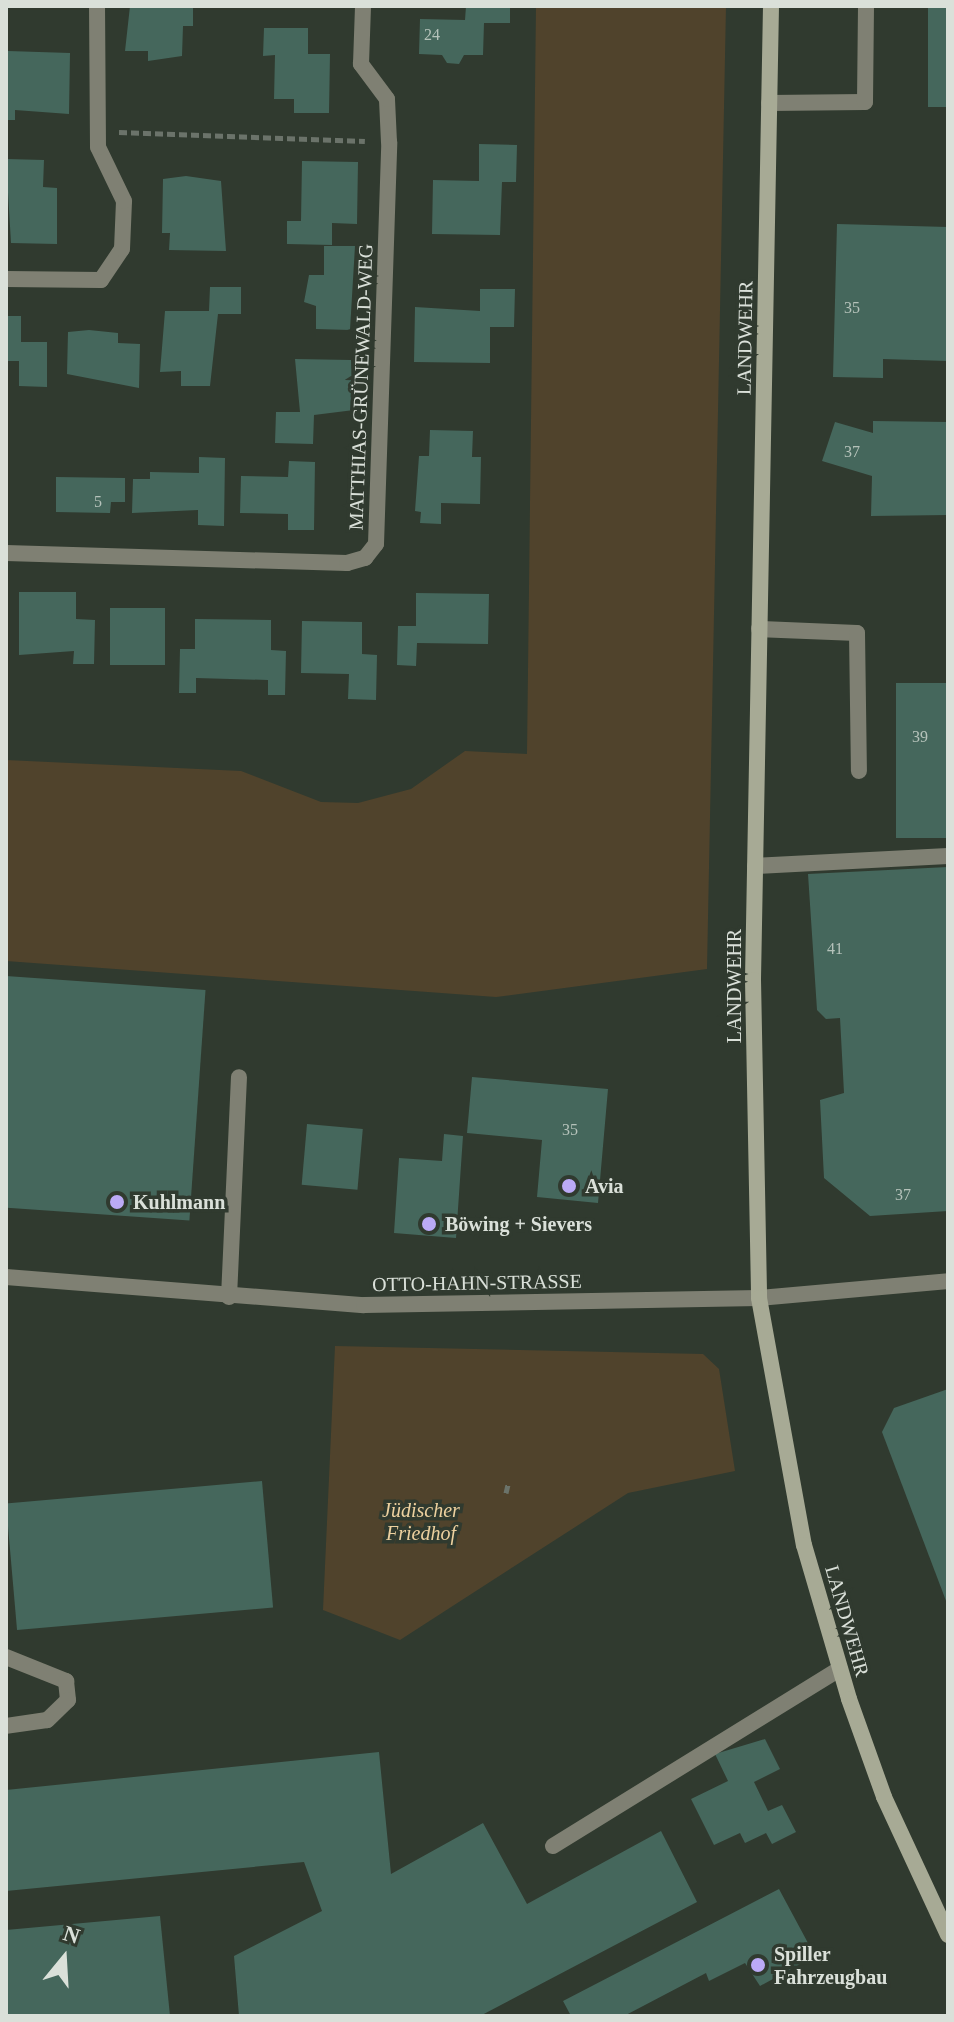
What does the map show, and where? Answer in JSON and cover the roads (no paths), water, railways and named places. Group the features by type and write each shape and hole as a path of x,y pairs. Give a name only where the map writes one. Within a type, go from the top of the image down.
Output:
{"main road":[{"name":"LANDWEHR","path":"771,6 755,866 759,1298 777,1420 840,1669 884,1797 948,1935"}],"street":[{"path":"6,279 101,280 122,249 124,201 98,147 97,6"},
{"name":"MATTHIAS-GRÜNEWALD-WEG","path":"6,553 287,563 365,558 376,544 380,518 389,142 387,99 361,64 363,6"},
{"path":"769,103 865,102 866,6"},
{"path":"759,629 857,633 859,771"},
{"path":"755,866 948,856"},
{"path":"229,1297 239,1077"},
{"name":"OTTO-HAHN-STRASSE","path":"6,1277 229,1297 364,1305 759,1298 948,1281"},
{"path":"6,1657 66,1681 68,1700 47,1720 6,1726"},
{"path":"553,1846 840,1669"}],"place":[{"name":"Avia","path":"569,1186"},
{"name":"Kuhlmann","path":"117,1202"},
{"name":"Böwing + Sievers","path":"429,1224"},
{"name":"Spiller Fahrzeugbau","path":"758,1965"}],"park label":[{"name":"Jüdischer Friedhof","path":"421,1522"}]}
